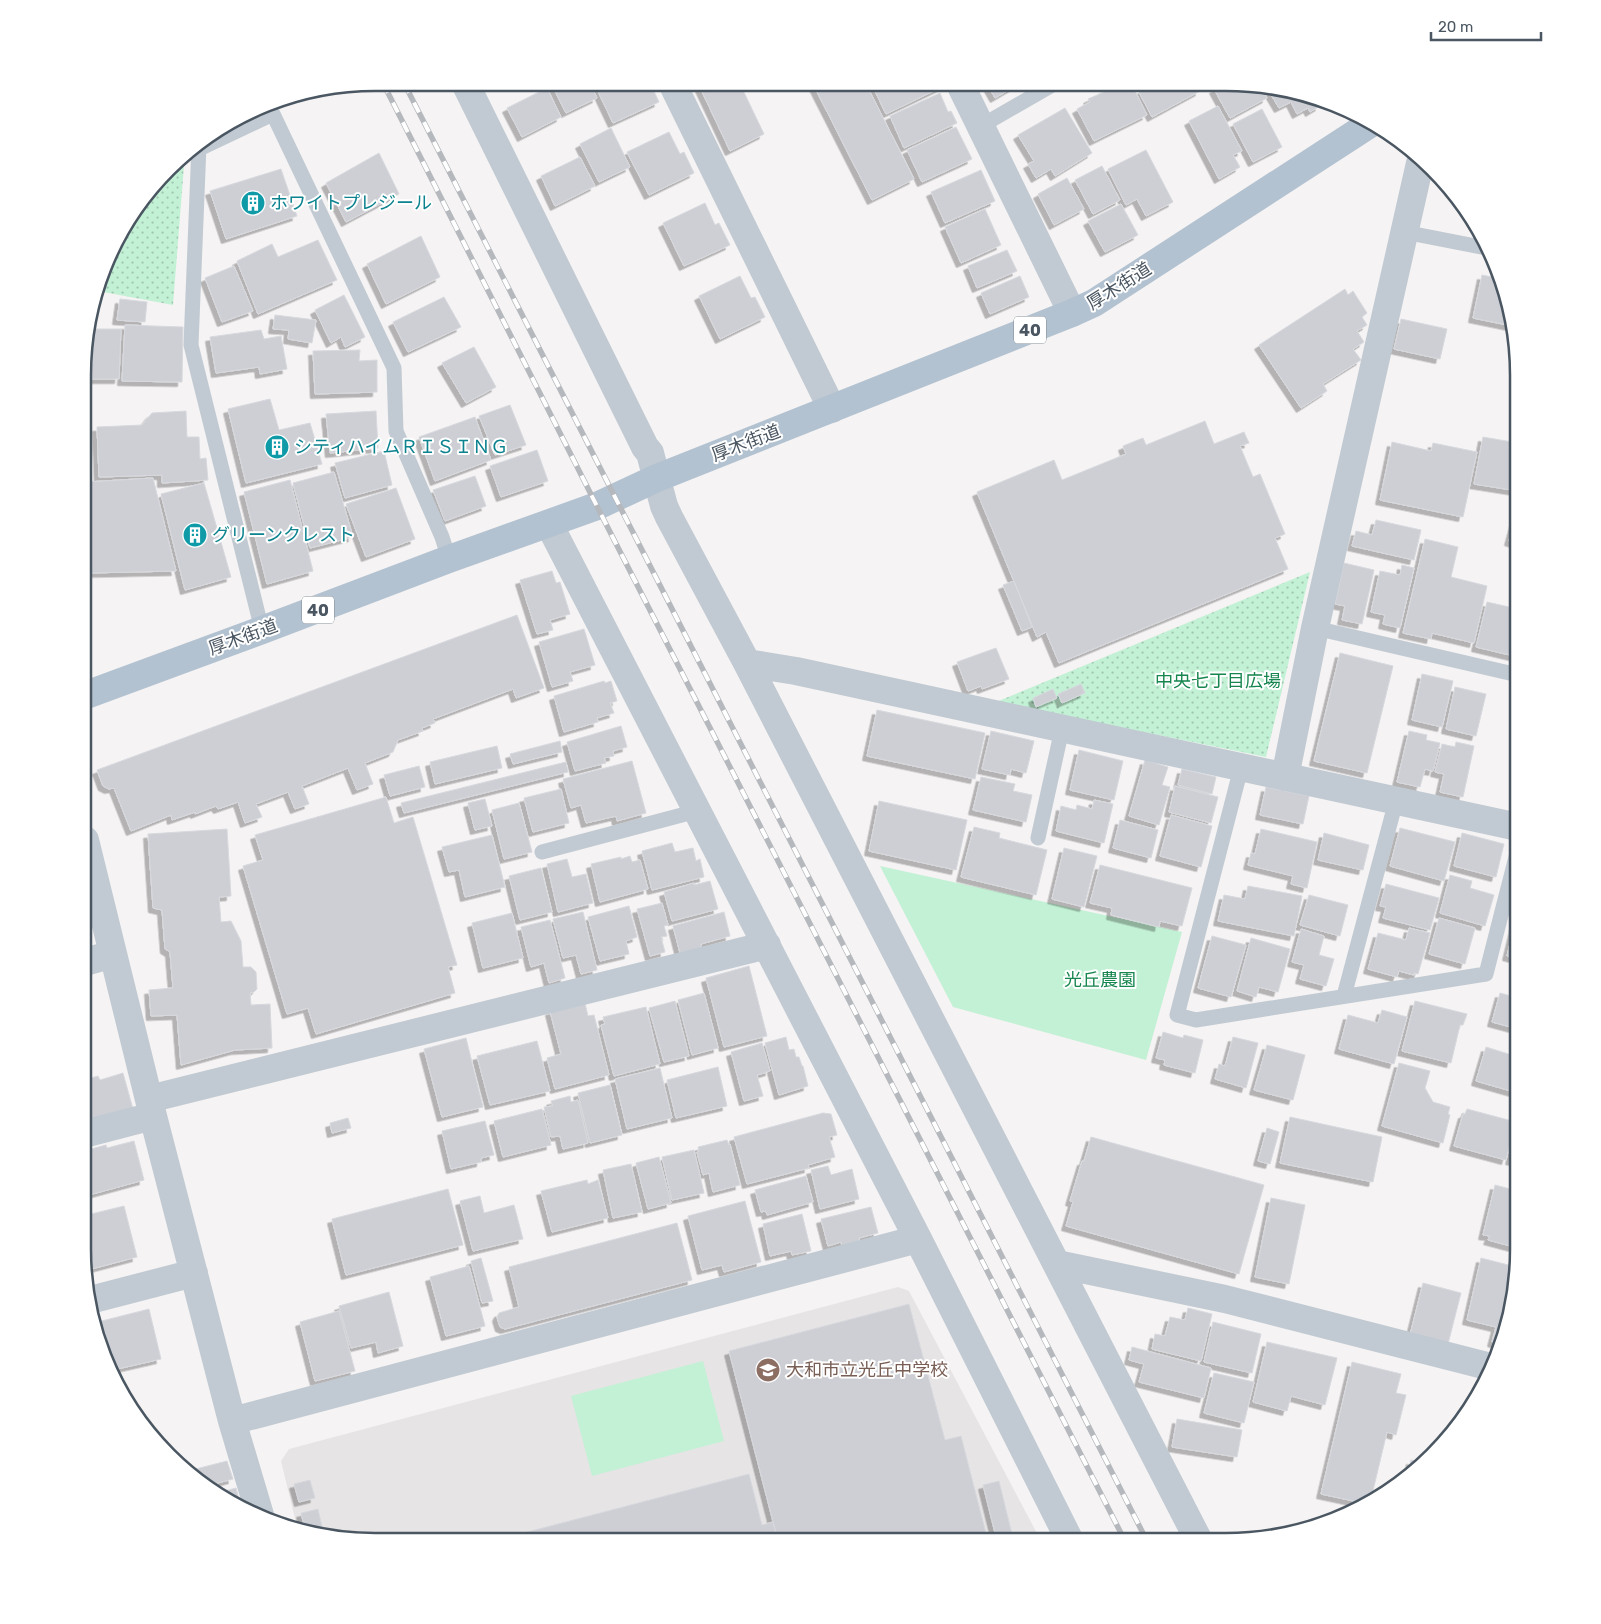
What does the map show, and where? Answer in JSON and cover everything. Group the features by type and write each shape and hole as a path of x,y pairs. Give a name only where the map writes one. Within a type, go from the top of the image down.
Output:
{"main road":[{"name":"厚木街道","path":"91,693 597,506 657,478 1072,313 1094,303 1365,127"}],"street":[{"path":"469,91 645,447 650,453 664,506 747,663 1195,1533"},
{"path":"676,91 832,410"},
{"path":"964,91 1072,313"},
{"path":"1285,777 1315,628 1419,167"},
{"path":"549,524 918,1239 1066,1533"},
{"path":"747,663 796,671 1510,825"},
{"path":"91,864 232,1421 258,1507"},
{"path":"91,1131 151,1107 767,945"},
{"path":"91,960 113,954"},
{"path":"232,1421 918,1239"},
{"path":"1057,1264 1225,1299 1485,1365"},
{"path":"96,1298 194,1273"}],"lane":[{"path":"981,126 1042,91"},
{"path":"217,139 273,114 394,368 396,431 442,537 449,560"},
{"path":"199,153 191,345 262,630"},
{"path":"1404,232 1479,247"},
{"path":"1315,628 1510,673"},
{"path":"1038,838 1062,729"},
{"path":"1241,768 1177,1015 1196,1020 1486,974 1510,880"},
{"path":"1344,996 1396,801"},
{"path":"542,852 697,811"}],"shaded area":[{"name":"大和市立光丘中学校","path":"898,1287 909,1291 1037,1533 375,1533 338,1530 296,1521 281,1461 289,1449"}],"green space":[{"path":"184,165 173,305 104,292 113,266 139,217 174,174"},
{"name":"中央七丁目広場","path":"1310,572 1266,757 996,702"},
{"name":"光丘農園","path":"880,866 1182,932 1146,1060 953,1007"},
{"path":"703,1361 724,1441 592,1476 571,1396"}],"building":[{"path":"541,91 548,91 561,117 522,137 507,108"},
{"path":"555,91 594,91 597,98 566,113"},
{"path":"598,91 654,91 659,102 613,123"},
{"path":"702,91 743,91 764,134 730,151"},
{"path":"817,91 870,91 914,179 872,200"},
{"path":"875,91 934,91 886,114"},
{"path":"991,91 1007,91 995,98"},
{"path":"1135,91 1147,115 1094,141 1077,109 1090,102 1088,99 1104,92"},
{"path":"1140,91 1200,91 1152,117 1139,92"},
{"path":"1215,91 1265,94 1267,98 1230,118"},
{"path":"940,93 948,112 951,111 957,123 904,148 890,116"},
{"path":"1272,95 1319,107 1310,112 1308,108 1297,114 1291,102 1279,108"},
{"path":"1218,106 1242,151 1233,155 1240,167 1219,179 1189,121"},
{"path":"1065,108 1092,153 1055,176 1051,169 1036,178 1028,164 1034,161 1018,135"},
{"path":"1262,109 1282,147 1253,162 1233,124"},
{"path":"956,127 972,159 922,182 907,150"},
{"path":"611,128 630,167 599,182 580,144"},
{"path":"669,132 680,154 684,152 694,173 649,195 627,152"},
{"path":"1146,150 1173,202 1146,216 1137,199 1126,205 1108,169"},
{"path":"379,153 399,194 346,222 326,183"},
{"path":"580,157 595,186 555,206 541,176"},
{"path":"1102,166 1120,200 1093,214 1075,180"},
{"name":"ホワイトプレジール","path":"281,169 297,216 226,239 210,191"},
{"path":"981,170 995,201 945,223 931,192"},
{"path":"1067,178 1084,209 1054,225 1038,194"},
{"path":"705,203 715,225 719,223 730,245 684,266 663,223"},
{"path":"1121,204 1138,235 1105,252 1088,221"},
{"path":"985,209 1001,245 961,263 945,227"},
{"path":"421,236 440,277 386,304 367,264"},
{"path":"318,240 337,280 258,314 237,261 272,244 278,257"},
{"path":"1007,250 1017,271 977,288 968,266"},
{"path":"234,266 253,311 222,322 205,278"},
{"path":"1482,275 1492,277 1505,325 1473,318"},
{"path":"740,276 751,298 755,297 765,317 720,339 699,296"},
{"path":"1020,276 1029,297 990,314 981,293"},
{"path":"1345,289 1348,295 1353,291 1367,313 1362,317 1367,325 1357,331 1364,342 1353,349 1361,360 1323,384 1327,391 1301,408 1259,345"},
{"path":"344,295 365,337 345,347 341,337 331,343 315,310"},
{"path":"444,297 461,327 408,352 393,322"},
{"path":"120,299 147,302 145,322 117,320"},
{"path":"275,315 316,320 312,343 288,339 289,330 273,329"},
{"path":"1401,319 1447,329 1440,359 1394,349"},
{"path":"125,325 183,327 182,382 122,381"},
{"path":"96,329 121,329 119,379 91,379"},
{"path":"261,330 264,339 281,336 287,369 260,374 259,367 216,373 210,337"},
{"path":"474,347 496,387 466,403 442,363"},
{"path":"360,350 359,361 377,360 377,392 315,394 313,351"},
{"name":"シティハイムＲＩＳＩＮＧ","path":"270,399 279,430 310,423 322,464 246,483 228,409"},
{"path":"510,405 526,445 495,455 479,416"},
{"path":"186,411 187,437 199,437 200,459 206,458 208,480 162,483 162,475 99,477 97,427 142,425 152,413"},
{"path":"376,411 378,448 330,453 326,414"},
{"path":"475,417 491,460 435,481 419,437"},
{"path":"1205,421 1214,444 1244,432 1249,443 1240,446 1253,477 1260,474 1285,534 1275,538 1288,569 1059,663 1046,632 1037,637 977,492 1054,460 1062,480 1126,454 1123,446 1143,438 1146,445"},
{"path":"1483,437 1510,442 1510,490 1474,484"},
{"path":"1392,442 1431,451 1433,443 1477,452 1463,517 1380,500"},
{"path":"537,450 548,481 501,497 490,466"},
{"path":"384,451 392,485 345,498 335,463"},
{"path":"334,472 353,537 310,548 293,483"},
{"path":"475,476 486,506 445,521 433,490"},
{"path":"153,478 176,571 91,573 91,482"},
{"path":"290,480 313,571 267,584 244,492"},
{"name":"グリーンクレスト","path":"204,483 231,577 185,590 161,494"},
{"path":"396,488 415,539 366,557 346,504"},
{"path":"1376,520 1421,530 1414,560 1352,546 1356,531 1372,535"},
{"path":"1425,539 1458,547 1451,577 1487,586 1474,643 1432,633 1431,639 1403,633"},
{"path":"1344,563 1374,570 1362,624 1342,620 1345,606 1335,604"},
{"path":"1402,565 1414,568 1400,628 1383,624 1385,615 1371,612 1380,571 1400,575"},
{"path":"552,571 556,583 560,582 570,614 550,620 553,630 537,634 520,580"},
{"path":"1014,581 1032,627 1022,631 1003,585"},
{"path":"1487,602 1510,607 1510,655 1476,647"},
{"path":"517,615 544,688 516,698 513,689 433,719 435,723 422,728 423,731 398,740 393,752 365,763 373,784 357,790 348,768 302,786 309,804 295,809 288,792 256,804 262,817 245,823 238,802 218,809 216,806 172,820 171,815 131,831 114,788 109,789 103,786 97,770"},
{"path":"584,629 595,665 570,672 573,681 552,687 539,642"},
{"path":"996,648 1009,679 982,689 981,686 968,691 957,662"},
{"path":"1340,653 1393,666 1367,773 1314,761"},
{"path":"1422,674 1453,681 1442,727 1412,720"},
{"path":"604,681 605,683 611,681 617,701 610,703 614,713 597,718 598,722 564,732 554,696"},
{"path":"1081,684 1085,693 1062,703 1058,694"},
{"path":"1455,687 1486,694 1476,736 1446,729"},
{"path":"1053,689 1057,698 1036,707 1033,698"},
{"path":"877,710 985,733 975,779 867,756"},
{"path":"621,726 627,747 613,751 614,756 604,758 606,763 575,771 567,742"},
{"path":"991,731 1034,741 1026,773 1011,769 1010,775 982,769"},
{"path":"1409,731 1427,735 1426,740 1440,743 1433,771 1425,769 1420,787 1397,782"},
{"path":"560,741 562,752 513,764 510,754"},
{"path":"1456,742 1474,746 1463,797 1440,792 1444,774 1435,772 1442,744 1455,747"},
{"path":"497,746 502,768 435,784 430,762"},
{"path":"1079,750 1123,761 1114,800 1070,790"},
{"path":"1145,760 1168,767 1162,785 1170,787 1159,825 1129,816"},
{"path":"632,761 646,813 617,821 616,816 586,823 581,805 571,808 563,779"},
{"path":"566,762 568,772 404,813 401,803"},
{"path":"419,766 425,787 390,796 384,775"},
{"path":"1182,769 1216,777 1212,794 1178,785"},
{"path":"981,777 1015,784 1013,791 1032,795 1026,822 973,810"},
{"path":"1175,786 1218,797 1211,823 1169,812"},
{"path":"1266,787 1309,796 1303,824 1260,815"},
{"path":"561,789 569,823 533,832 524,798"},
{"path":"386,797 394,823 413,817 457,965 448,967 455,993 316,1034 308,1008 287,1014 243,866 263,860 255,835"},
{"path":"485,799 492,826 475,830 468,803"},
{"path":"1094,800 1113,804 1104,843 1056,831 1061,806 1076,810 1077,805 1092,809"},
{"path":"879,801 967,820 956,870 869,851"},
{"path":"519,803 532,852 504,859 492,810"},
{"path":"1171,815 1212,826 1201,867 1160,856"},
{"path":"1120,820 1158,830 1151,858 1113,848"},
{"path":"974,827 1000,833 999,838 1047,850 1036,895 961,877"},
{"path":"1400,828 1455,842 1444,881 1390,866"},
{"path":"227,829 231,896 219,897 221,922 231,921 241,941 243,967 251,967 256,972 257,989 250,993 251,1005 270,1004 272,1048 235,1050 181,1065 177,1015 151,1016 149,990 173,988 170,952 165,949 162,910 153,908 148,834"},
{"path":"1261,829 1317,842 1307,888 1291,884 1293,876 1248,865 1251,853 1255,854"},
{"path":"1324,833 1369,845 1363,870 1318,860"},
{"path":"1462,833 1504,844 1496,877 1454,866"},
{"path":"492,835 505,887 465,897 459,870 449,872 442,847"},
{"path":"672,843 675,852 693,848 696,861 700,859 704,877 652,890 642,851"},
{"path":"1064,848 1097,856 1084,907 1052,899"},
{"path":"630,856 632,862 640,860 648,889 600,902 591,864"},
{"path":"567,859 572,877 586,874 593,903 558,912 547,864"},
{"path":"1100,865 1192,888 1182,926 1160,921 1159,927 1111,915 1112,908 1090,903"},
{"path":"541,868 552,912 520,920 509,876"},
{"path":"1450,875 1472,881 1470,888 1494,895 1485,926 1440,913"},
{"path":"710,881 718,909 672,921 664,892 694,883 694,885"},
{"path":"1386,884 1439,898 1430,930 1383,918 1386,907 1380,906"},
{"path":"1248,886 1302,896 1294,936 1218,921 1224,895 1245,899"},
{"path":"1309,895 1348,905 1340,936 1300,925"},
{"path":"662,903 668,925 664,926 667,936 661,937 665,952 650,956 637,909"},
{"path":"629,906 637,937 626,941 629,954 600,961 588,917"},
{"path":"583,912 597,970 581,974 576,955 563,958 553,919"},
{"path":"724,912 730,936 701,944 701,948 680,953 673,926"},
{"path":"512,913 523,958 483,968 472,923"},
{"path":"1439,918 1475,928 1465,964 1429,954"},
{"path":"550,920 565,978 549,983 544,963 531,967 521,927"},
{"path":"1409,928 1430,933 1418,974 1414,973 1414,975 1399,971 1397,977 1368,969 1378,933 1406,940"},
{"path":"1301,929 1324,936 1319,955 1334,959 1326,986 1300,979 1304,965 1292,962"},
{"path":"1212,936 1246,945 1231,997 1198,988"},
{"path":"1251,938 1290,949 1278,992 1259,987 1256,997 1237,991"},
{"path":"1510,943 1510,957 1507,956"},
{"path":"749,966 767,1036 724,1047 706,978"},
{"path":"704,993 718,1048 692,1055 678,1000"},
{"path":"1500,993 1510,996 1510,1027 1492,1022"},
{"path":"675,1001 689,1056 664,1062 649,1008"},
{"path":"1415,1001 1467,1014 1463,1025 1460,1025 1451,1063 1402,1051"},
{"path":"585,1003 588,1016 594,1015 609,1075 555,1089 547,1058 561,1054 550,1011"},
{"path":"646,1007 660,1064 614,1076 601,1025 605,1024 603,1017"},
{"path":"1382,1010 1407,1017 1394,1064 1339,1049 1348,1015 1378,1023"},
{"path":"1163,1032 1183,1038 1184,1035 1203,1040 1195,1073 1164,1065 1165,1060 1156,1058"},
{"path":"786,1037 789,1050 794,1049 796,1057 799,1057 808,1086 779,1095 765,1043"},
{"path":"1233,1037 1258,1043 1246,1088 1215,1079 1219,1064 1225,1066"},
{"path":"466,1038 483,1107 442,1117 424,1049"},
{"path":"537,1041 550,1091 490,1105 477,1056"},
{"path":"762,1043 770,1071 757,1075 763,1096 744,1101 731,1052"},
{"path":"1267,1045 1305,1055 1293,1100 1254,1090"},
{"path":"1486,1047 1510,1054 1510,1091 1476,1081"},
{"path":"1399,1063 1430,1071 1425,1088 1433,1102 1450,1107 1448,1114 1450,1115 1443,1143 1382,1126"},
{"path":"718,1067 727,1106 676,1118 667,1080"},
{"path":"660,1068 672,1118 627,1129 615,1079"},
{"path":"123,1073 133,1109 91,1120 91,1078 98,1076 100,1080"},
{"path":"610,1085 622,1135 590,1143 578,1093"},
{"path":"570,1096 571,1102 578,1100 588,1143 563,1149 560,1136 551,1137 544,1107 553,1106 551,1101"},
{"path":"542,1109 551,1145 503,1157 494,1121"},
{"path":"1467,1109 1510,1120 1510,1145 1506,1160 1454,1146 1463,1114 1465,1114"},
{"path":"823,1113 831,1114 837,1135 829,1137 835,1157 808,1165 809,1168 747,1184 734,1137"},
{"path":"1290,1117 1382,1137 1373,1182 1280,1163"},
{"path":"348,1118 351,1128 332,1133 330,1123"},
{"path":"485,1121 494,1155 481,1158 481,1162 451,1169 442,1131"},
{"path":"1267,1128 1279,1132 1270,1164 1258,1161"},
{"path":"1091,1137 1264,1185 1239,1274 1066,1226 1073,1202 1070,1201"},
{"path":"727,1140 730,1144 740,1185 713,1192 709,1173 703,1175 697,1152 699,1151 698,1147"},
{"path":"134,1141 144,1180 91,1194 91,1149 106,1145 107,1148"},
{"path":"694,1150 704,1193 672,1200 662,1157"},
{"path":"659,1157 671,1203 648,1209 636,1163"},
{"path":"631,1164 642,1212 613,1218 603,1170"},
{"path":"828,1166 831,1175 852,1169 859,1199 820,1209 811,1170"},
{"path":"806,1176 813,1202 767,1215 766,1211 761,1212 755,1190"},
{"path":"587,1180 588,1184 598,1180 608,1218 552,1232 541,1191"},
{"path":"1495,1185 1510,1189 1510,1246 1488,1240 1490,1236 1483,1235"},
{"path":"448,1189 463,1245 346,1275 332,1219"},
{"path":"480,1196 484,1213 514,1205 523,1239 473,1251 460,1201"},
{"path":"1271,1198 1305,1205 1289,1284 1255,1277"},
{"path":"745,1201 761,1262 724,1272 722,1265 702,1270 688,1216"},
{"path":"124,1206 137,1257 92,1269 91,1214"},
{"path":"871,1207 878,1233 859,1238 860,1242 842,1247 841,1242 828,1246 821,1219"},
{"path":"802,1214 811,1251 792,1255 791,1251 770,1256 763,1224"},
{"path":"677,1223 692,1280 505,1329 500,1327 497,1317 499,1313 519,1307 509,1267"},
{"path":"481,1258 493,1301 482,1303 471,1261"},
{"path":"1481,1258 1509,1265 1504,1304 1494,1343 1492,1342 1496,1327 1467,1320"},
{"path":"469,1266 485,1326 446,1336 430,1277"},
{"path":"1423,1283 1461,1293 1448,1344 1410,1335"},
{"path":"389,1292 403,1346 378,1353 376,1342 351,1348 339,1306"},
{"path":"909,1304 945,1440 961,1436 986,1533 776,1533 729,1351"},
{"path":"1188,1308 1212,1314 1201,1361 1152,1349 1155,1334 1165,1336 1170,1317 1185,1320"},
{"path":"149,1309 161,1359 118,1369 106,1340 101,1321"},
{"path":"339,1311 355,1371 315,1381 300,1322"},
{"path":"1213,1322 1261,1334 1252,1373 1204,1362"},
{"path":"1267,1342 1337,1358 1325,1405 1291,1396 1287,1411 1253,1402"},
{"path":"1132,1347 1211,1368 1204,1398 1139,1382 1144,1364 1129,1360"},
{"path":"1352,1362 1401,1374 1396,1393 1406,1395 1396,1435 1387,1432 1373,1492 1355,1501 1321,1494"},
{"path":"1214,1373 1254,1382 1244,1423 1204,1413"},
{"path":"1177,1419 1242,1430 1237,1457 1172,1447"},
{"path":"227,1461 233,1479 215,1484 196,1469"},
{"path":"749,1474 762,1525 773,1522 776,1533 524,1533"},
{"path":"310,1480 315,1498 299,1502 294,1484"},
{"path":"999,1481 1012,1533 995,1533 983,1485"},
{"path":"236,1488 239,1498 233,1495 226,1491"},
{"path":"318,1509 322,1527 304,1523 301,1513"}],"railway":[{"path":"387,91 1121,1533"},
{"path":"408,91 1143,1533"}],"place":[{"name":"ホワイトプレジール","path":"253,203"},
{"name":"シティハイムＲＩＳＩＮＧ","path":"277,447"},
{"name":"グリーンクレスト","path":"195,535"},
{"name":"大和市立光丘中学校","path":"768,1370"}]}
